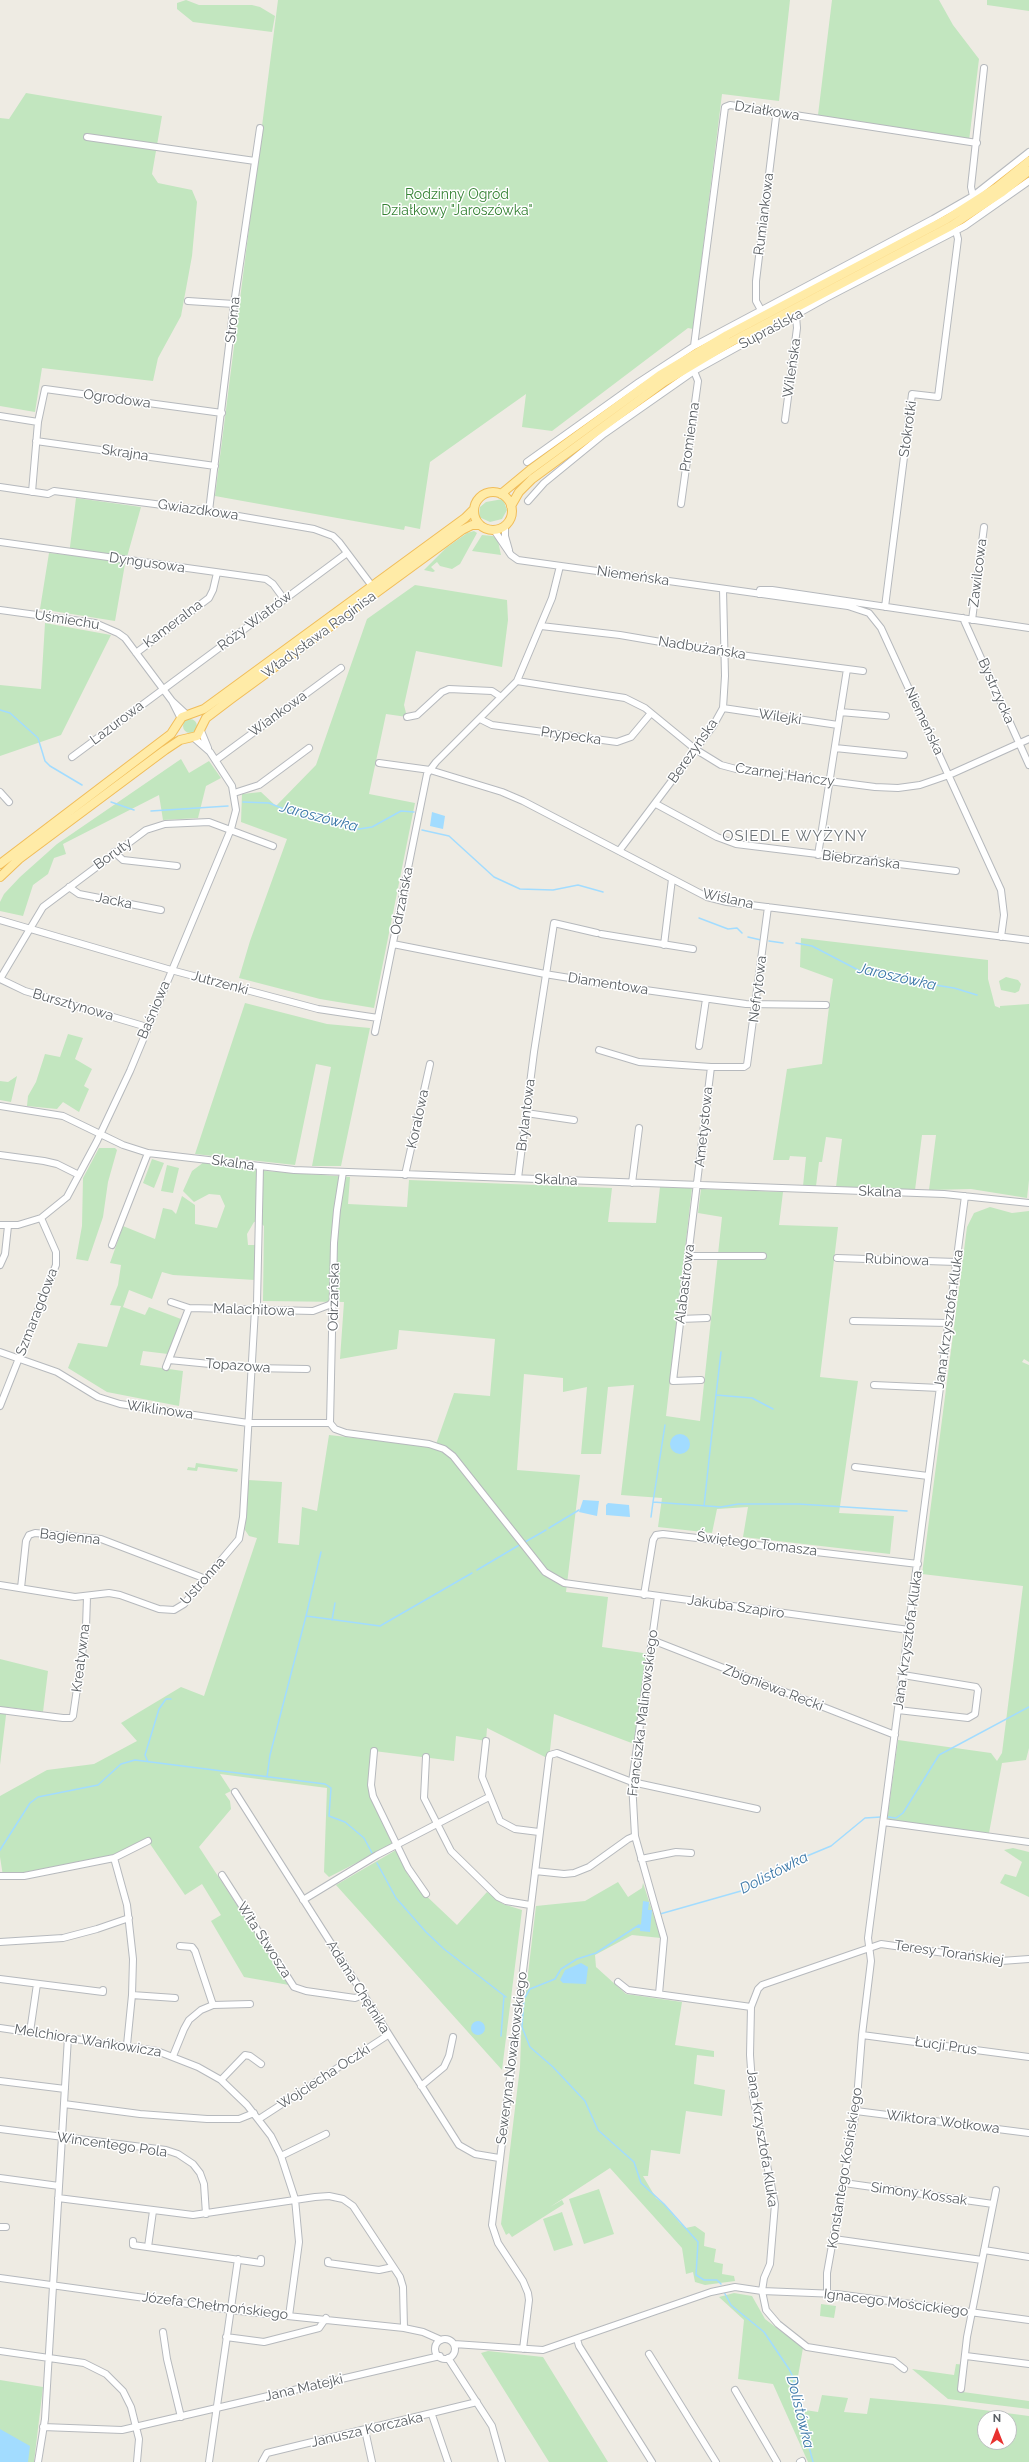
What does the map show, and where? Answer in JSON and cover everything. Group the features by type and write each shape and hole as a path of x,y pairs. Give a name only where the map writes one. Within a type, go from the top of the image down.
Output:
{"main road":[{"path":"501,494 530,470 660,375 727,335 947,220 997,187 1029,161"},
{"path":"511,506 519,492 532,479 664,382 732,342 951,226 1001,193 1029,171"},
{"path":"492,492 501,494 511,506 512,516 505,526 494,530 480,525 475,518 474,509 482,496 492,492"},
{"name":"Władysława Raginisa","path":"0,864 170,734 184,718 204,709 428,545 474,509"},
{"name":"Władysława Raginisa","path":"191,738 202,729 206,718 231,699 439,546 469,526 480,525"},
{"path":"191,738 180,732 184,718 200,719 202,729"},
{"path":"0,877 31,850 165,750 180,740 191,738"}],"street":[{"path":"973,196 971,187 984,68"},
{"name":"Działkowa","path":"694,346 726,106 730,105 977,143"},
{"name":"Rumiankowa","path":"761,310 756,300 756,281 776,117"},
{"name":"Stroma","path":"209,511 234,304 260,128"},
{"path":"87,137 255,161"},
{"name":"Supraślska","path":"527,462 639,382 694,346 913,230 973,196 1029,152"},
{"name":"Supraślska","path":"528,501 544,483 604,434 694,371 796,316 826,298 956,231 990,210 1029,181"},
{"name":"Stokrotki","path":"885,607 912,394 938,397 957,245 956,231"},
{"path":"188,300 234,304"},
{"name":"Wileńska","path":"785,420 797,328 796,316"},
{"name":"Promienna","path":"681,504 698,381 694,371"},
{"name":"Ogrodowa","path":"32,492 38,422 45,389 222,413"},
{"path":"0,416 38,422"},
{"name":"Skrajna","path":"36,441 215,466"},
{"name":"Gwiazdkowa","path":"0,487 48,494 54,490 209,511 314,529 333,536 372,586"},
{"path":"505,526 505,536 510,553"},
{"name":"Zawilcowa","path":"972,620 984,527"},
{"name":"Niemeńska","path":"494,530 510,553 518,560 852,606 866,611 874,617 883,630 1001,890 1004,915 1001,937"},
{"name":"Dyngusowa","path":"0,542 266,579 273,584 284,599"},
{"name":"Róży Wiatrów","path":"163,689 347,553"},
{"path":"379,763 430,770 517,681 556,587 560,566"},
{"name":"Kameralna","path":"136,653 209,598 213,590 217,572"},
{"name":"Berezyńska","path":"619,851 656,804 713,726 723,708 725,696 725,653 723,589"},
{"name":"Niemeńska","path":"759,594 760,590 772,590 855,601 885,607 1029,628"},
{"name":"Uśmiechu","path":"0,610 102,625 125,638 184,718"},
{"name":"Bystrzycka","path":"963,618 1029,765"},
{"name":"Nadbużańska","path":"541,626 620,635 725,653 863,671"},
{"name":"Wiankowa","path":"216,760 341,668"},
{"path":"818,855 846,669"},
{"name":"Czarnej Hańczy","path":"517,681 625,698 652,713 695,750 721,765 736,769 830,781 892,788 920,785 949,775 1029,739"},
{"name":"Lazurowa","path":"72,757 163,689"},
{"path":"407,717 417,715 442,692 449,689 492,691 501,697"},
{"name":"Wilejki","path":"723,708 838,725"},
{"path":"840,712 886,716"},
{"name":"Prypecka","path":"480,719 492,725 617,742 631,737 652,713"},
{"name":"Baśniowa","path":"202,729 210,752"},
{"name":"Baśniowa","path":"0,1225 8,1226 41,1218 64,1200 79,1175 100,1134 231,829 236,810 234,793 228,778 210,752 191,738"},
{"path":"234,793 258,785 309,748"},
{"path":"834,748 904,755"},
{"name":"Wiślana","path":"430,770 523,801 707,897 727,902 1029,940"},
{"name":"Odrzańska","path":"375,1032 430,770"},
{"path":"0,792 9,802"},
{"name":"Biebrzańska","path":"656,804 717,837 736,844 956,871"},
{"name":"Boruty","path":"0,979 28,929 43,907 114,852 146,830 165,824 209,822 273,846"},
{"path":"114,852 123,860 176,866"},
{"path":"672,880 664,945 693,949"},
{"name":"Jacka","path":"70,887 79,894 161,910"},
{"name":"Nefrytowa","path":"711,1067 744,1067 749,1062 768,907"},
{"name":"Jutrzenki","path":"0,920 171,970 318,1009 378,1018"},
{"name":"Brylantowa","path":"518,1178 534,1052 554,922 599,934 664,945"},
{"name":"Jutrzenki","path":"0,923 18,926"},
{"name":"Diamentowa","path":"393,944 545,974 706,998 756,1005 826,1005"},
{"name":"Bursztynowa","path":"0,979 25,991 147,1027"},
{"path":"699,1046 706,998"},
{"path":"599,1050 639,1062 711,1067"},
{"name":"Koralowa","path":"405,1175 430,1064"},
{"name":"Ametystowa","path":"698,1186 711,1067"},
{"name":"Skalna","path":"0,1106 52,1113 123,1145 148,1153 260,1167 405,1175 518,1178 965,1196 1029,1203"},
{"path":"526,1113 574,1120"},
{"path":"632,1183 638,1128"},
{"path":"112,1245 148,1153"},
{"path":"0,1156 57,1164 79,1175"},
{"name":"Ustronna","path":"0,1585 87,1597 100,1593 120,1595 159,1609 169,1610 184,1604 239,1539 243,1517 251,1368 255,1309 257,1303 260,1167"},
{"name":"Odrzańska","path":"330,1423 335,1300 336,1223 343,1172"},
{"name":"Alabastrowa","path":"698,1186 673,1381 701,1380"},
{"name":"Jana Krzysztofa Kluka","path":"762,2291 764,2278 770,2264 775,2204 753,2096 750,2055 751,2007 758,1989 762,1985 862,1952 869,1947 868,1938 965,1196"},
{"name":"Szmaragdowa","path":"0,1406 56,1260 56,1252 41,1218"},
{"path":"0,1265 4,1254 8,1226"},
{"path":"689,1256 763,1256"},
{"name":"Rubinowa","path":"837,1258 956,1262"},
{"name":"Malachitowa","path":"171,1302 189,1308 316,1311 329,1305 335,1300"},
{"name":"Topazowa","path":"189,1308 167,1364 307,1369"},
{"path":"680,1319 707,1318"},
{"path":"853,1320 948,1323"},
{"name":"Wiklinowa","path":"0,1352 62,1375 90,1392 114,1403 248,1423 330,1423"},
{"path":"874,1385 940,1388"},
{"name":"Jakuba Szapiro","path":"330,1423 335,1429 346,1433 429,1444 444,1449 453,1456 545,1572 564,1583 909,1630"},
{"path":"855,1468 928,1476"},
{"name":"Bagienna","path":"21,1588 26,1541 29,1535 35,1533 101,1539 206,1579"},
{"name":"Świętego Tomasza","path":"644,1595 653,1540 656,1535 737,1541 918,1564"},
{"name":"Franciszka Malinowskiego","path":"658,1596 632,1782 635,1836 664,1938 659,1994"},
{"name":"Kreatywna","path":"0,1710 71,1718 75,1713 86,1626 87,1597"},
{"name":"Zbigniewa Rećki","path":"652,1640 895,1735"},
{"path":"898,1710 968,1718 975,1714 978,1690 976,1686 903,1675"},
{"path":"486,1741 482,1778 500,1821 508,1826 539,1832"},
{"path":"374,1751 371,1785 373,1796 408,1868 426,1894"},
{"name":"Seweryna Nowakowskiego","path":"523,2349 529,2300 528,2293 523,2281 498,2242 492,2225 548,1758 550,1755 557,1753 632,1782"},
{"path":"426,1758 424,1798 437,1824 458,1859 486,1887 506,1901 530,1905"},
{"path":"632,1782 757,1809"},
{"name":"Adama Chętnika","path":"235,1792 459,2145 475,2154 499,2158"},
{"path":"303,1900 398,1845 489,1797"},
{"path":"883,1822 1029,1842"},
{"path":"535,1871 564,1874 574,1873 589,1866 628,1839 635,1836"},
{"path":"0,1876 24,1876 114,1858 148,1841"},
{"path":"641,1859 676,1852 690,1853"},
{"path":"114,1858 129,1918 133,1959 132,1995 126,2045"},
{"name":"Wita Stwosza","path":"222,1875 294,1986 306,1991 355,1998 363,1995"},
{"path":"0,1942 63,1938 97,1929 129,1918"},
{"name":"Teresy Torańskiej","path":"869,1947 881,1944 1002,1961 1029,1960"},
{"path":"180,1946 192,1947 195,1951 212,2005"},
{"name":"Konstantego Kosińskiego","path":"827,2293 827,2273 856,2111 862,2035 871,1961 869,1947"},
{"path":"0,1979 103,1992 103,1990"},
{"path":"618,1982 628,1990 751,2007"},
{"path":"30,2032 37,1984"},
{"path":"132,1995 176,1998"},
{"path":"173,2056 189,2020 201,2010 212,2005 250,2004"},
{"name":"Melchiora Wańkowicza","path":"0,2028 126,2045 173,2056 221,2080 259,2119 281,2156 295,2199 298,2242 289,2316"},
{"name":"Wojciecha Oczki","path":"259,2119 388,2034"},
{"name":"Łucji Prus","path":"862,2035 1029,2057"},
{"path":"38,2462 43,2427 48,2357 51,2285 59,2186 68,2037"},
{"path":"421,2086 444,2067 449,2056 453,2037"},
{"path":"221,2080 244,2055 250,2056 260,2064"},
{"path":"0,2081 65,2089"},
{"path":"64,2104 140,2114 207,2119 239,2119 254,2113"},
{"name":"Wiktora Wołkowa","path":"856,2111 1029,2133"},
{"name":"Wincentego Pola","path":"0,2129 166,2150 178,2154 193,2164 200,2173 204,2184 206,2214"},
{"path":"281,2156 326,2134"},
{"path":"0,2178 59,2186"},
{"name":"Simony Kossak","path":"844,2184 993,2204"},
{"path":"961,2389 972,2312 996,2190"},
{"path":"58,2198 182,2215 206,2214 295,2199 330,2196 348,2201 375,2238 402,2282 404,2328"},
{"path":"148,2247 153,2211"},
{"path":"834,2239 982,2260"},
{"path":"133,2241 133,2245 238,2260 261,2262 262,2259"},
{"path":"984,2250 1029,2257"},
{"path":"208,2462 238,2260"},
{"path":"328,2261 328,2263 379,2270 393,2267"},
{"name":"Józefa Chełmońskiego","path":"0,2278 230,2309 289,2316 326,2318 404,2328 441,2340 448,2339 452,2352"},
{"path":"429,2335 437,2351 452,2352 468,2345 543,2350 719,2290 735,2287 762,2291 769,2314 807,2348 894,2360 904,2369"},
{"name":"Ignacego Mościckiego","path":"762,2291 827,2293 1029,2320"},
{"path":"226,2336 264,2342 320,2328 326,2318"},
{"path":"163,2332 167,2359 181,2417"},
{"path":"577,2339 579,2346 652,2462"},
{"name":"Jana Matejki","path":"43,2427 112,2431 137,2427 427,2359 437,2351 441,2340"},
{"path":"0,2351 84,2363 106,2374 123,2391 131,2407 139,2439 137,2462"},
{"path":"452,2352 456,2368 492,2426 502,2462"},
{"path":"649,2354 716,2462"},
{"path":"966,2356 1029,2364"},
{"path":"735,2390 777,2462"},
{"name":"Janusza Korczaka","path":"262,2462 267,2453 432,2415 477,2402"},
{"path":"432,2415 448,2462"},
{"path":"365,2430 372,2462"}],"green space":[{"path":"186,0 199,5 252,5 260,7 275,16 272,32 193,22 177,9 177,3"},
{"name":"Rodzinny Ogród Działkowy \"Jaroszówka\"","path":"278,0 790,0 779,101 722,94 693,329 688,328 552,431 522,427 526,394 430,462 420,529 405,526 404,530 215,496"},
{"path":"832,0 939,0 953,25 979,59 969,141 818,115"},
{"path":"987,0 1029,0 1029,11 987,5"},
{"path":"26,93 162,116 152,174 158,183 192,190 197,202 192,256 181,316 158,358 153,381 42,368 35,412 0,406 0,118 9,119"},
{"path":"76,498 141,507 125,564 115,621 40,609 49,553 69,555"},
{"path":"503,499 507,510 502,519 490,522 479,517 480,507 486,502"},
{"path":"474,531 477,533 460,564 452,569 440,566 437,562 431,567 435,571 424,570 446,548 467,533"},
{"path":"482,535 493,536 498,541 501,555 472,551"},
{"path":"415,585 507,600 508,620 502,667 416,651 404,705 407,717 386,714 369,794 415,803 374,1008 320,999 239,978 250,941 287,839 241,822 242,794 261,792 276,806 316,765 367,619"},
{"path":"45,623 111,635 61,735 0,756 0,685 41,689"},
{"path":"187,719 193,719 197,723 197,729 193,733 187,733 183,729 183,723"},
{"path":"181,759 189,773 209,761 221,778 206,786 198,818 163,820 159,795 63,844 66,854 54,858 48,874 33,885 23,916 0,911 0,902 4,894 20,877 57,844"},
{"path":"801,938 988,960 988,979 995,1006 1000,1008 1000,1006 1029,1004 1029,1180 1027,1198 971,1189 929,1190 936,1135 922,1135 915,1190 836,1187 842,1139 826,1137 822,1162 819,1162 816,1186 803,1186 806,1157 790,1156 789,1160 773,1160 787,1069 822,1064 833,979 800,967"},
{"path":"1006,977 1018,980 1021,984 1019,991 1015,993 1001,990 999,981"},
{"path":"245,1003 327,1024 370,1028 341,1166 312,1166 331,1067 316,1064 295,1165 195,1154"},
{"path":"68,1034 83,1038 75,1059 92,1069 84,1086 89,1089 79,1112 63,1102 57,1109 27,1106 28,1096 36,1082 45,1054 60,1057"},
{"path":"17,1076 11,1102 0,1100 0,1081 8,1082"},
{"path":"99,1148 115,1148 117,1150 108,1182 103,1217 88,1261 76,1259 82,1226 83,1178"},
{"path":"152,1159 164,1163 154,1188 143,1183"},
{"path":"204,1162 266,1171 350,1177 348,1204 407,1207 409,1180 612,1188 608,1222 656,1223 660,1187 692,1188 666,1416 700,1421 722,1217 698,1213 701,1189 783,1192 779,1225 838,1227 820,1377 858,1381 839,1513 894,1516 890,1554 743,1537 748,1507 717,1509 712,1533 658,1527 662,1498 621,1495 634,1385 608,1387 601,1454 581,1454 587,1387 563,1392 563,1378 524,1374 517,1470 580,1475 566,1592 608,1597 602,1647 650,1654 637,1745 554,1714 549,1759 487,1728 486,1741 456,1736 454,1761 374,1751 371,1785 390,1831 388,1835 393,1844 329,1877 324,1872 327,1788 220,1774 231,1791 225,1794 230,1801 231,1809 199,1847 289,1985 244,1977 211,1921 221,1915 202,1884 185,1895 148,1841 114,1858 24,1876 3,1876 0,1857 0,1796 47,1770 94,1764 137,1741 121,1723 181,1687 204,1696 257,1538 249,1536 245,1530 248,1480 282,1482 278,1543 299,1545 302,1507 317,1511 329,1435 435,1447 454,1393 490,1396 495,1339 399,1330 397,1349 340,1359 344,1302 263,1301 264,1226 259,1221 254,1222 247,1234 248,1245 256,1245 255,1280 173,1275 162,1272 152,1299 129,1290 123,1307 145,1315 149,1307 181,1319 168,1354 143,1351 140,1365 183,1371 179,1406 107,1392 68,1368 78,1343 107,1347 121,1306 110,1305 118,1285 121,1265 110,1263 123,1226 155,1239 163,1208 172,1210 176,1214 182,1196 195,1205 195,1224 217,1228 225,1206 220,1195 209,1194 194,1202 183,1191 192,1171"},
{"path":"167,1165 179,1168 173,1193 161,1191"},
{"path":"990,1207 1012,1213 1029,1211 1029,1362 1024,1359 1022,1362 1029,1365 1029,1748 1026,1760 1002,1763 989,1833 887,1821 898,1740 991,1753 997,1761 1002,1753 1023,1586 922,1574 967,1227 974,1213"},
{"path":"196,1463 238,1469 237,1472 198,1467 197,1471 187,1470 188,1467 195,1468"},
{"path":"0,1659 48,1671 43,1712 7,1707 0,1765"},
{"path":"1013,1848 1029,1852 1029,1897 1000,1883 1005,1874 1016,1877 1022,1862 1004,1850"},
{"path":"396,1850 408,1875 419,1889 457,1925 487,1892 503,1904 522,1910 502,2070 336,1885"},
{"path":"618,1882 628,1897 642,1888 643,1883 661,1938 632,1935 595,1955 596,1967 626,1994 682,2002 675,2045 714,2051 714,2057 697,2055 694,2084 725,2090 722,2116 686,2111 680,2154 651,2150 648,2176 643,2176 656,2198 664,2204 680,2223 686,2228 695,2226 705,2233 704,2246 716,2249 714,2262 723,2264 722,2274 734,2276 735,2281 705,2285 695,2282 693,2272 686,2274 682,2248 610,2168 550,2207 562,2200 564,2204 512,2237 509,2233 506,2235 501,2224 520,2067 522,2012 524,2008 536,1906 585,1901"},
{"path":"599,2189 614,2234 584,2244 569,2199"},
{"path":"562,2212 573,2245 554,2251 543,2219"},
{"path":"734,2293 752,2296 765,2319 803,2348 794,2399 805,2410 818,2412 822,2395 848,2398 844,2412 867,2414 870,2398 983,2410 977,2410 977,2450 1017,2450 1017,2414 1029,2416 1029,2462 808,2462 773,2384 738,2379 744,2320 719,2297"},
{"path":"821,2304 836,2306 834,2318 820,2316"},
{"path":"488,2351 543,2357 608,2462 549,2462 481,2353"},
{"path":"956,2364 967,2365 963,2392 1029,2401 1029,2409 948,2399 912,2369 954,2375"},
{"path":"0,2380 43,2387 34,2462 0,2462"}],"water":[{"path":"432,812 445,816 443,829 430,826"},
{"path":"680,1434 687,1437 690,1444 687,1451 680,1454 673,1451 670,1444 673,1437"},
{"path":"583,1500 599,1501 597,1516 579,1512"},
{"path":"608,1503 629,1505 630,1517 606,1515 606,1505"},
{"path":"643,1901 649,1902 648,1910 652,1910 650,1932 640,1931 640,1928 636,1928 641,1924"},
{"path":"581,1963 588,1967 586,1984 563,1983 560,1980 565,1970"},
{"path":"475,2021 481,2021 485,2025 485,2031 481,2035 475,2035 471,2031 471,2025"},
{"path":"0,2429 30,2446 28,2462 0,2462"}],"waterway":[{"name":"Jaroszówka","path":"0,710 10,713 38,738 45,761 50,766 82,785"},
{"path":"111,802 134,810"},
{"name":"Jaroszówka","path":"243,802 269,803 296,814 322,817 359,829 372,827 401,811 414,812"},
{"name":"Jaroszówka","path":"151,811 228,806"},
{"name":"Jaroszówka","path":"422,830 449,836 494,877 520,889 553,890 578,885 603,892"},
{"name":"Jaroszówka","path":"699,918 728,929 737,928 742,933"},
{"name":"Jaroszówka","path":"748,937 761,940"},
{"name":"Jaroszówka","path":"769,941 783,943"},
{"name":"Jaroszówka","path":"796,943 812,946 862,972 901,977 916,982 954,988 977,995"},
{"path":"716,1395 721,1352"},
{"path":"704,1506 716,1395 752,1398 773,1409"},
{"path":"653,1502 665,1425"},
{"path":"651,1517 653,1502 721,1507 738,1504 799,1504 907,1511"},
{"path":"549,1528 579,1510"},
{"path":"525,1542 546,1530"},
{"path":"477,1570 521,1544"},
{"path":"306,1616 321,1552"},
{"path":"267,1777 270,1755 306,1616 380,1626 472,1573"},
{"path":"332,1620 335,1603"},
{"path":"148,1762 145,1755 159,1709 166,1699 171,1699"},
{"name":"Dolistówka","path":"888,1817 896,1818 903,1813 939,1755 1029,1707"},
{"path":"0,1850 30,1803 38,1797 98,1785 121,1764 135,1760 325,1784 331,1788 329,1816 345,1822 364,1838 372,1853"},
{"name":"Dolistówka","path":"660,1914 748,1889 778,1868 831,1846 865,1818 881,1817"},
{"path":"377,1863 396,1898 426,1932 444,1949 506,1997"},
{"name":"Dolistówka","path":"639,1925 596,1953 577,1959 561,1969 555,1979 530,1989 524,1999 522,2027 530,2047 553,2067 585,2101 598,2130 634,2162 641,2183 664,2204 698,2242 696,2275 704,2280 717,2280 721,2284"},
{"path":"501,2036 504,1996"},
{"name":"Dolistówka","path":"724,2292 731,2305 764,2332 789,2369 794,2379 794,2400 803,2409 807,2439 813,2462"}],"district":[{"name":"OSIEDLE WYŻYNY","path":"795,836"}]}
